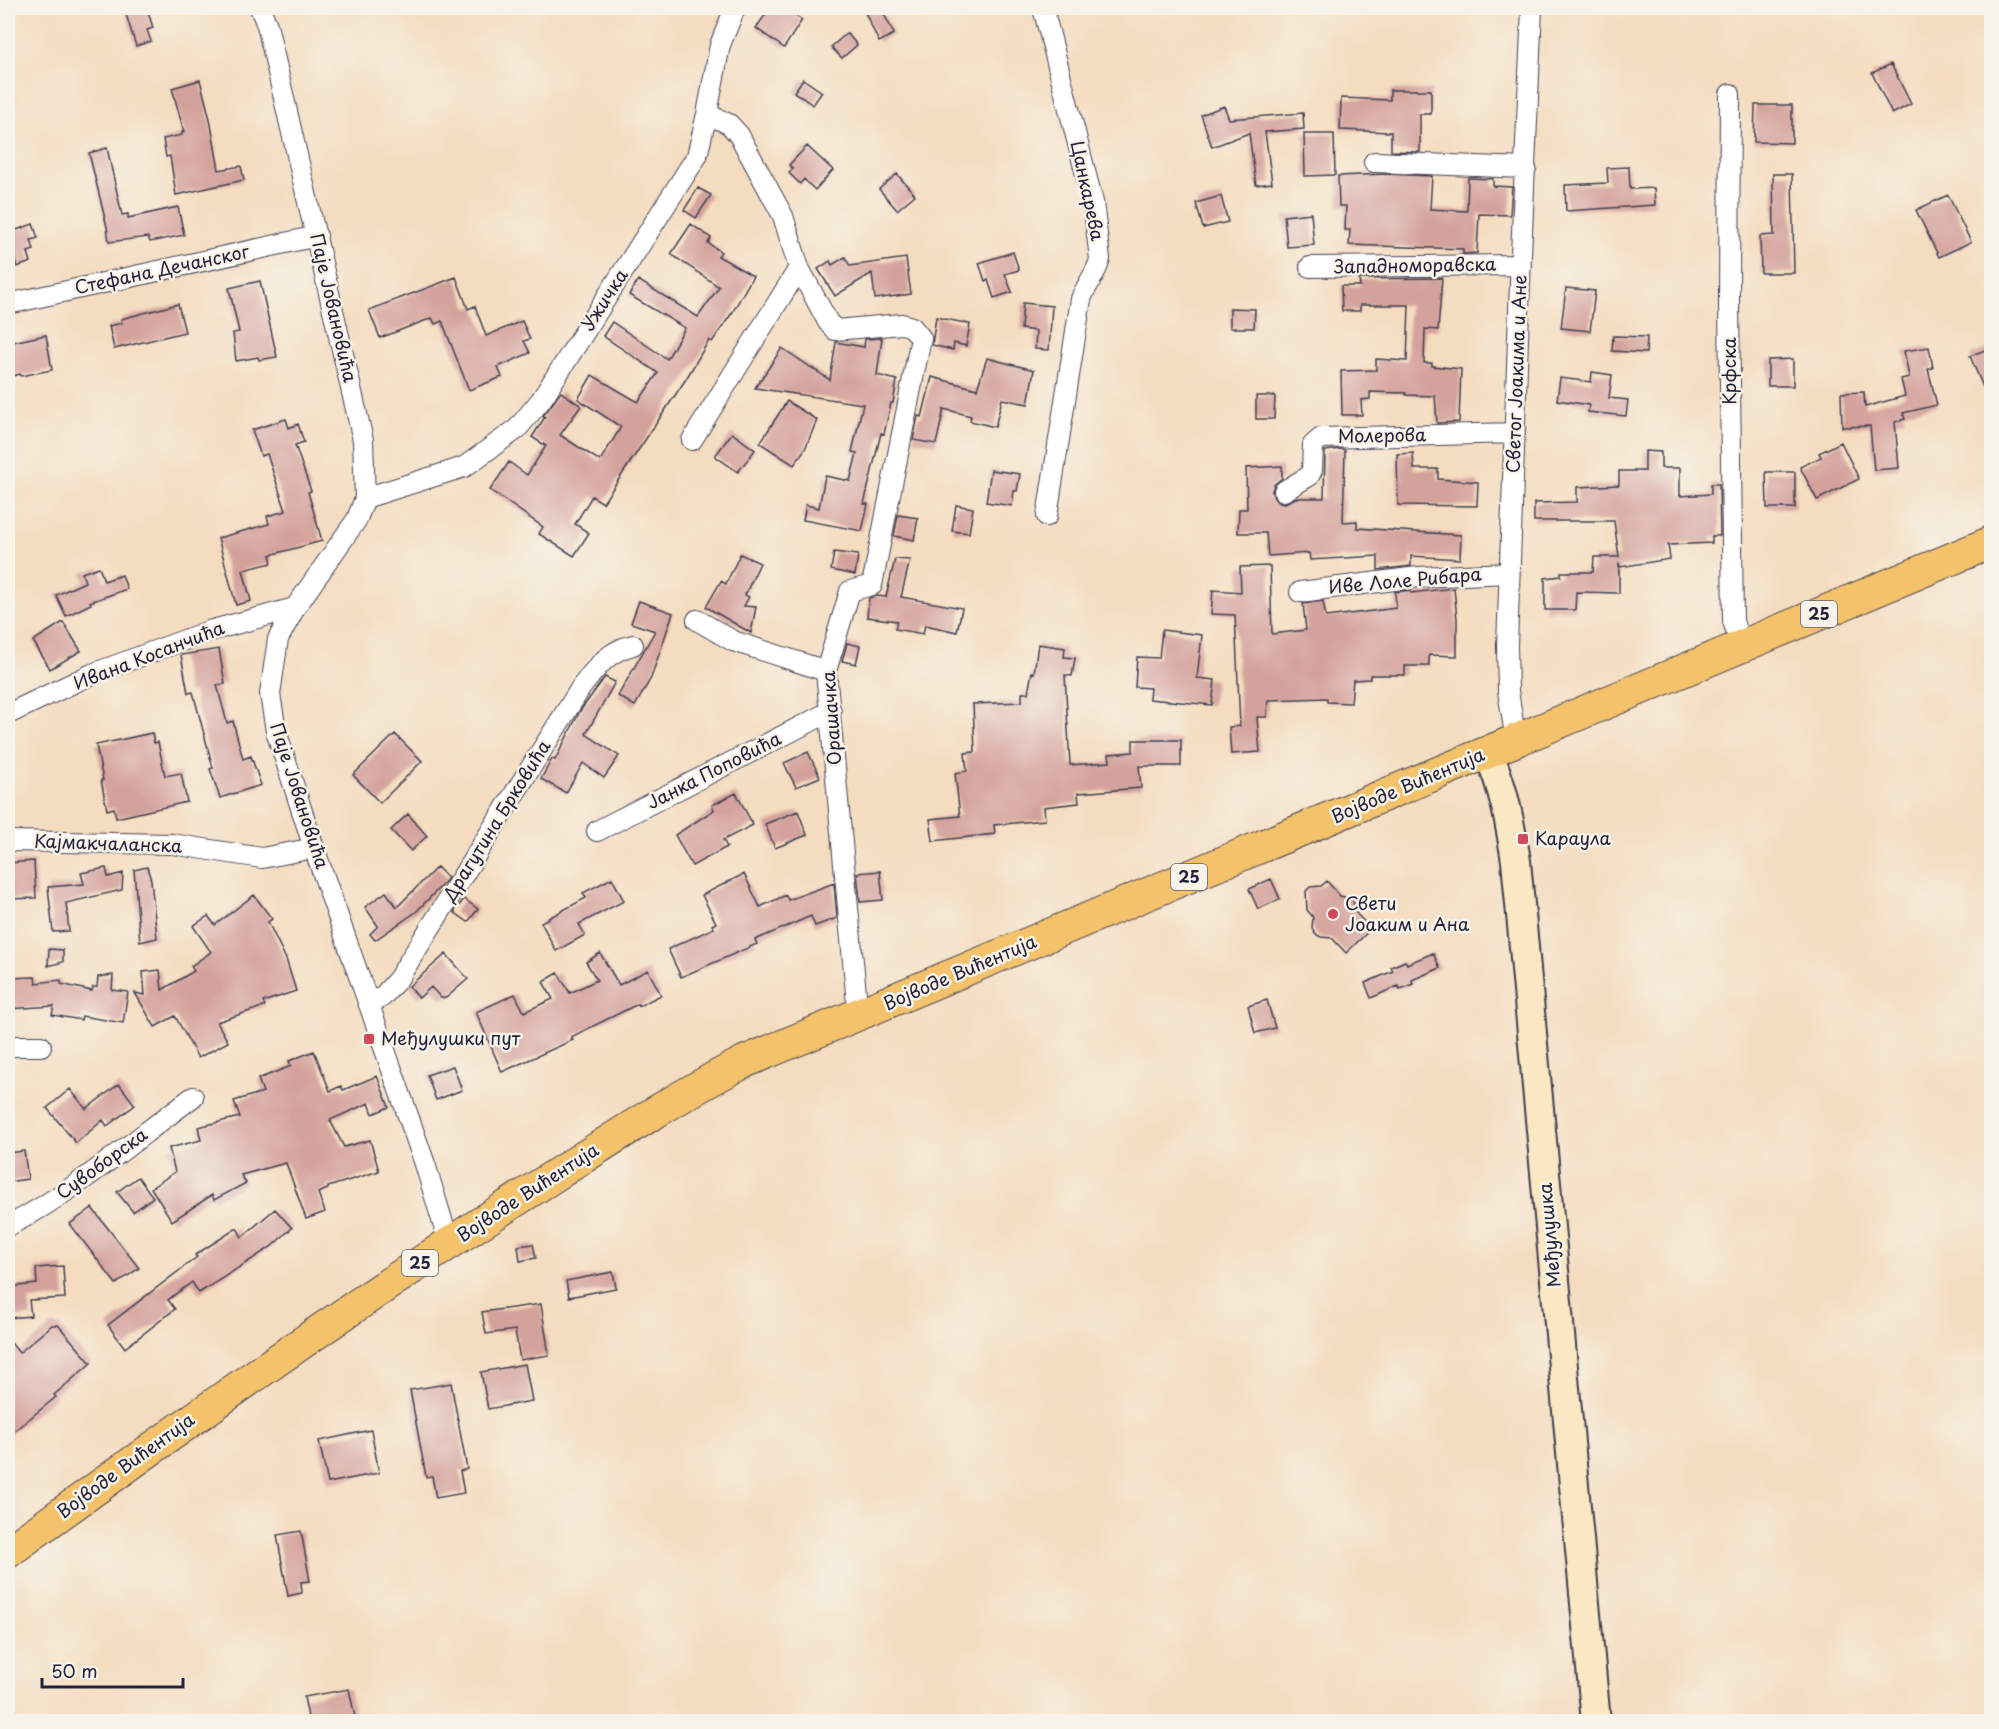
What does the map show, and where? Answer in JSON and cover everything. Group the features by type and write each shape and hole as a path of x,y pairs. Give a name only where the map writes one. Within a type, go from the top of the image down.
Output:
{"main road":[{"name":"Војводе Вићентија","path":"8,1552 211,1405 449,1244 608,1142 708,1082 772,1049 1992,542"}],"street":[{"name":"Паје Јовановића","path":"260,8 267,25 363,440 365,498 357,519 295,608 278,639 270,694 276,731 314,848 425,1164 449,1244"},
{"name":"Ужичка","path":"365,498 464,467 518,429 541,400 697,156 720,45 735,8"},
{"name":"Цанкарева","path":"1043,8 1093,202 1100,259 1081,299 1047,516"},
{"name":"Светог Јоакима и Ане","path":"1502,747 1508,691 1509,573 1532,8"},
{"name":"Крфска","path":"1730,94 1733,621 1741,647"},
{"path":"692,440 799,268 783,216 739,135 729,124 707,114"},
{"path":"1374,162 1526,168"},
{"name":"Стефана Дечанског","path":"8,304 317,236"},
{"name":"Западноморавска","path":"1310,267 1521,265"},
{"name":"Орашачка","path":"799,268 828,322 835,330 902,324 912,327 921,338 872,585 850,591 826,671 858,1014"},
{"name":"Молерова","path":"1284,491 1309,476 1312,470 1313,445 1321,438 1515,433"},
{"name":"Иве Лоле Рибара","path":"1300,592 1418,577 1509,573"},
{"name":"Ивана Косанчића","path":"8,714 92,674 209,631 295,608"},
{"path":"697,620 733,640 826,671"},
{"name":"Драгутина Брковића","path":"369,1005 383,996 398,980 582,686 608,656 633,645"},
{"name":"Јанка Поповића","path":"597,831 831,711"},
{"name":"Међулушка","path":"1502,747 1497,771 1506,801 1516,861 1596,1722"},
{"name":"Кајмакчаланска","path":"8,841 172,844 262,858 314,848"},
{"path":"8,1046 41,1046"},
{"name":"Сувоборска","path":"8,1226 66,1191 193,1097"}],"building":[{"path":"124,8 147,8 153,28 147,30 151,41 136,46"},
{"path":"770,8 783,8 802,20 784,48 756,28"},
{"path":"863,8 881,8 894,34 879,42"},
{"path":"847,33 857,45 842,58 831,47"},
{"path":"1891,64 1911,104 1892,114 1872,73"},
{"path":"803,79 822,92 813,105 794,92"},
{"path":"200,80 219,170 241,166 244,180 176,195 170,156 166,157 163,139 182,135 184,132 172,88"},
{"path":"1390,90 1431,90 1431,114 1420,114 1420,152 1391,151 1391,132 1340,130 1341,98 1390,100"},
{"path":"1755,105 1792,105 1792,143 1754,142"},
{"path":"1224,106 1229,119 1303,113 1304,129 1265,132 1272,183 1256,185 1249,133 1212,147 1201,115"},
{"path":"1304,134 1334,134 1335,175 1305,176"},
{"path":"807,146 833,170 815,190 804,179 800,184 789,173 793,169 789,165"},
{"path":"107,148 122,215 128,214 128,218 178,207 184,235 150,242 148,237 109,242 89,153"},
{"path":"1629,167 1630,189 1654,188 1655,205 1566,211 1565,185 1608,183 1607,168"},
{"path":"897,174 915,195 897,210 879,189"},
{"path":"1386,174 1432,176 1430,209 1467,211 1468,178 1493,179 1493,186 1512,187 1510,215 1479,214 1477,253 1463,254 1463,249 1349,245 1350,230 1345,230 1346,206 1339,206 1338,176"},
{"path":"1773,174 1792,174 1794,273 1761,273 1760,236 1774,235"},
{"path":"698,188 711,195 696,218 684,210"},
{"path":"1948,195 1971,242 1939,257 1916,210"},
{"path":"1221,196 1228,222 1203,228 1196,203"},
{"path":"1311,213 1314,245 1287,247 1284,216"},
{"path":"33,224 38,238 31,240 34,250 28,252 31,262 17,267 10,247 8,248 8,233"},
{"path":"691,224 711,238 708,243 721,252 718,256 753,276 732,313 712,342 709,340 686,379 603,503 592,496 575,524 589,533 574,556 539,534 543,527 490,490 509,462 527,475 546,446 532,437 545,417 543,416 561,392 581,406 560,435 600,461 621,427 578,399 592,375 638,402 658,373 603,336 612,322 667,359 685,328 629,295 638,280 698,317 719,287 671,254"},
{"path":"1013,252 1019,270 1005,274 1012,292 994,298 979,263"},
{"path":"845,257 850,266 906,258 911,294 875,299 872,273 835,296 818,269 830,261 832,265"},
{"path":"456,277 468,309 475,306 486,336 522,321 530,339 524,341 530,353 498,367 502,377 469,390 442,321 435,324 432,318 380,338 369,310"},
{"path":"1442,278 1438,330 1425,329 1424,363 1461,369 1459,422 1437,423 1435,396 1406,395 1406,393 1370,392 1370,399 1361,400 1362,415 1342,415 1341,371 1376,370 1376,359 1407,361 1409,305 1360,305 1360,311 1342,311 1341,286 1360,286 1359,279"},
{"path":"260,281 277,357 259,360 258,357 236,361 233,333 239,332 229,288"},
{"path":"1566,288 1595,291 1590,331 1561,328"},
{"path":"1023,303 1052,306 1049,350 1035,349 1036,331 1021,329"},
{"path":"178,304 185,332 114,349 109,326 122,323 121,319"},
{"path":"1230,308 1255,309 1254,328 1230,328"},
{"path":"936,317 970,324 966,346 954,343 953,350 932,345"},
{"path":"46,335 52,370 8,377 8,343"},
{"path":"1613,336 1647,337 1646,353 1612,351"},
{"path":"882,338 877,375 897,380 893,403 891,403 884,434 881,433 864,504 868,504 862,531 803,520 806,505 819,508 825,476 850,481 857,453 852,452 863,404 755,388 782,348 830,380 836,342 864,347 865,339"},
{"path":"1929,347 1933,368 1928,369 1937,405 1903,413 1905,419 1895,422 1899,468 1874,470 1870,426 1842,427 1841,393 1864,392 1865,407 1905,396 1901,379 1909,377 1904,351"},
{"path":"1992,347 1992,406 1991,406 1970,356"},
{"path":"987,358 1034,370 1028,404 1002,399 995,427 970,421 971,416 944,409 936,444 913,440 918,416 922,417 932,377 977,389"},
{"path":"1793,359 1793,386 1768,386 1768,360"},
{"path":"1592,372 1612,375 1609,398 1628,400 1626,416 1588,412 1589,405 1557,400 1560,378 1591,382"},
{"path":"1256,396 1275,396 1274,419 1256,419"},
{"path":"787,401 817,420 805,449 794,465 760,443"},
{"path":"286,419 289,428 298,424 304,442 295,445 311,491 308,492 322,541 270,555 272,563 243,570 251,601 236,605 218,538 269,524 267,516 286,511 267,454 261,456 252,430"},
{"path":"732,433 755,450 738,472 715,456"},
{"path":"1841,442 1859,479 1817,500 1800,467 1821,457 1819,453"},
{"path":"1345,450 1343,522 1357,521 1357,528 1461,535 1460,559 1411,556 1411,566 1378,570 1378,556 1310,560 1309,553 1268,556 1266,533 1238,533 1239,509 1247,509 1246,468 1282,466 1282,478 1274,485 1272,491 1274,498 1279,502 1285,503 1296,498 1324,498 1325,451"},
{"path":"1645,451 1661,452 1661,468 1680,468 1680,496 1711,494 1711,484 1719,484 1720,536 1712,536 1712,543 1668,545 1670,559 1620,567 1619,563 1619,593 1576,592 1575,610 1545,610 1545,578 1561,576 1561,572 1593,572 1594,557 1619,557 1614,521 1534,521 1534,503 1577,502 1577,487 1619,485 1619,471 1645,471"},
{"path":"1413,453 1414,469 1438,469 1438,479 1478,482 1477,506 1398,505 1397,454"},
{"path":"991,470 1020,474 1012,506 986,502"},
{"path":"1766,472 1795,472 1795,508 1767,508"},
{"path":"956,505 973,508 969,533 952,531"},
{"path":"898,515 918,518 914,540 894,536"},
{"path":"834,552 858,555 855,575 831,570"},
{"path":"740,554 760,563 745,595 749,597 744,606 756,607 751,633 706,607 721,581 726,584"},
{"path":"895,559 910,560 901,597 962,608 957,632 925,625 923,634 895,629 897,621 867,617 869,598 886,597"},
{"path":"1270,566 1272,634 1306,630 1303,604 1323,601 1326,617 1396,608 1395,592 1411,590 1411,593 1454,588 1457,656 1429,655 1429,666 1405,666 1405,675 1370,675 1370,679 1353,680 1351,703 1327,702 1327,698 1268,700 1267,717 1257,717 1260,752 1231,754 1229,727 1240,726 1235,615 1211,614 1213,590 1241,592 1240,567"},
{"path":"99,567 104,581 122,575 127,589 90,602 91,604 66,616 56,595 85,582 82,573"},
{"path":"639,601 673,613 651,678 635,706 618,696 655,631 631,623"},
{"path":"63,622 81,651 50,669 33,641"},
{"path":"1162,630 1202,635 1197,678 1215,680 1212,705 1149,699 1150,688 1135,687 1137,657 1159,658"},
{"path":"847,643 860,646 856,664 842,661"},
{"path":"1038,644 1065,648 1064,657 1075,658 1072,676 1065,675 1070,765 1110,762 1109,754 1133,752 1133,740 1181,740 1181,766 1139,766 1141,788 1078,793 1079,803 1044,807 1045,820 994,825 995,834 933,841 930,819 960,816 955,773 967,771 965,753 975,752 973,704 1022,702 1022,693 1028,693 1032,672 1034,673"},
{"path":"219,649 225,684 217,685 227,723 233,721 243,759 251,756 261,785 220,798 210,769 213,768 193,692 188,693 181,655"},
{"path":"605,677 615,682 586,734 619,756 604,778 583,763 566,793 541,779 552,759 555,760 580,711"},
{"path":"152,733 154,743 158,742 165,776 181,773 187,802 116,818 114,808 107,810 96,745"},
{"path":"395,734 422,761 380,803 353,775"},
{"path":"808,752 820,777 796,787 784,763"},
{"path":"736,793 753,825 723,840 727,847 692,866 675,835 714,810 712,805"},
{"path":"798,811 807,835 775,848 765,824"},
{"path":"408,814 427,836 411,851 391,830"},
{"path":"34,861 36,898 8,899 8,863"},
{"path":"147,867 151,880 157,938 140,942 134,870"},
{"path":"437,867 448,878 443,884 416,912 375,940 370,934 378,926 365,907 386,892 397,907"},
{"path":"106,868 108,877 123,873 122,890 66,903 69,931 53,932 48,887 84,884 81,873"},
{"path":"880,871 883,900 860,902 857,873"},
{"path":"744,874 760,907 786,895 788,900 834,883 837,918 815,926 811,916 755,940 757,944 681,977 668,949 714,928 712,925 716,923 702,895"},
{"path":"612,878 624,901 579,924 585,935 556,951 541,922 586,898 583,893"},
{"path":"1271,879 1280,899 1258,909 1249,889"},
{"name":"Свети Јоаким и Ана","path":"1327,881 1340,896 1352,899 1353,910 1371,929 1346,953 1332,938 1315,934 1312,928 1313,917 1307,910 1306,891 1310,887 1321,886"},
{"path":"254,895 272,919 268,922 286,959 296,991 263,1002 265,1006 217,1022 228,1042 198,1058 175,1016 155,1027 135,993 145,995 143,972 160,970 162,990 194,971 191,966 211,952 193,926 208,916 215,925"},
{"path":"464,899 478,909 468,922 454,912"},
{"path":"49,949 63,950 63,962 48,966"},
{"path":"600,953 619,985 648,970 661,995 571,1037 573,1040 502,1072 476,1012 515,994 524,1012 553,999 543,982 558,973 570,993 597,980 586,962"},
{"path":"1433,953 1440,968 1412,980 1413,984 1400,989 1398,986 1371,998 1365,983 1393,971 1391,967 1405,961 1407,964"},
{"path":"446,954 468,979 446,998 441,998 431,987 419,998 409,986"},
{"path":"113,975 112,990 128,992 123,1023 82,1016 81,1020 52,1015 54,1006 8,1009 8,978 35,977 36,983 61,980 61,984 92,991 93,987 97,987 98,977"},
{"path":"1267,1000 1275,1028 1255,1033 1248,1006"},
{"path":"314,1051 330,1091 341,1086 343,1090 377,1076 389,1107 373,1114 369,1103 330,1120 344,1147 370,1140 379,1171 328,1187 318,1193 325,1212 306,1219 286,1163 241,1175 246,1183 214,1200 212,1195 172,1221 151,1188 175,1172 169,1148 201,1140 198,1127 240,1117 234,1101 263,1092 258,1079 291,1066 289,1061"},
{"path":"453,1066 462,1090 436,1100 427,1075"},
{"path":"119,1084 135,1105 107,1126 103,1120 76,1143 47,1108 70,1089 86,1109"},
{"path":"24,1151 28,1179 8,1182 8,1153"},
{"path":"138,1177 153,1197 133,1212 117,1192"},
{"path":"92,1208 139,1268 116,1284 70,1224"},
{"path":"275,1209 292,1228 271,1247 199,1293 192,1282 168,1300 175,1309 125,1348 108,1325 197,1257 195,1255 237,1228 242,1237"},
{"path":"533,1244 536,1258 520,1261 518,1246"},
{"path":"63,1266 65,1298 29,1300 31,1316 8,1318 8,1287 37,1284 36,1268"},
{"path":"613,1272 616,1288 569,1297 566,1281"},
{"path":"541,1304 549,1355 520,1360 515,1330 486,1334 482,1312"},
{"path":"52,1325 58,1325 91,1363 54,1395 56,1397 8,1436 8,1339 19,1353"},
{"path":"525,1364 532,1401 488,1409 481,1372"},
{"path":"451,1383 467,1469 460,1471 464,1493 436,1498 432,1476 426,1477 410,1390"},
{"path":"371,1430 379,1473 328,1483 319,1441"},
{"path":"301,1531 310,1581 301,1582 302,1593 288,1596 277,1535"},
{"path":"349,1689 356,1722 309,1722 304,1697"}],"place":[{"name":"Караула","path":"1523,839"},
{"name":"Свети Јоаким и Ана","path":"1333,914"},
{"name":"Међулушки пут","path":"369,1039"}]}
